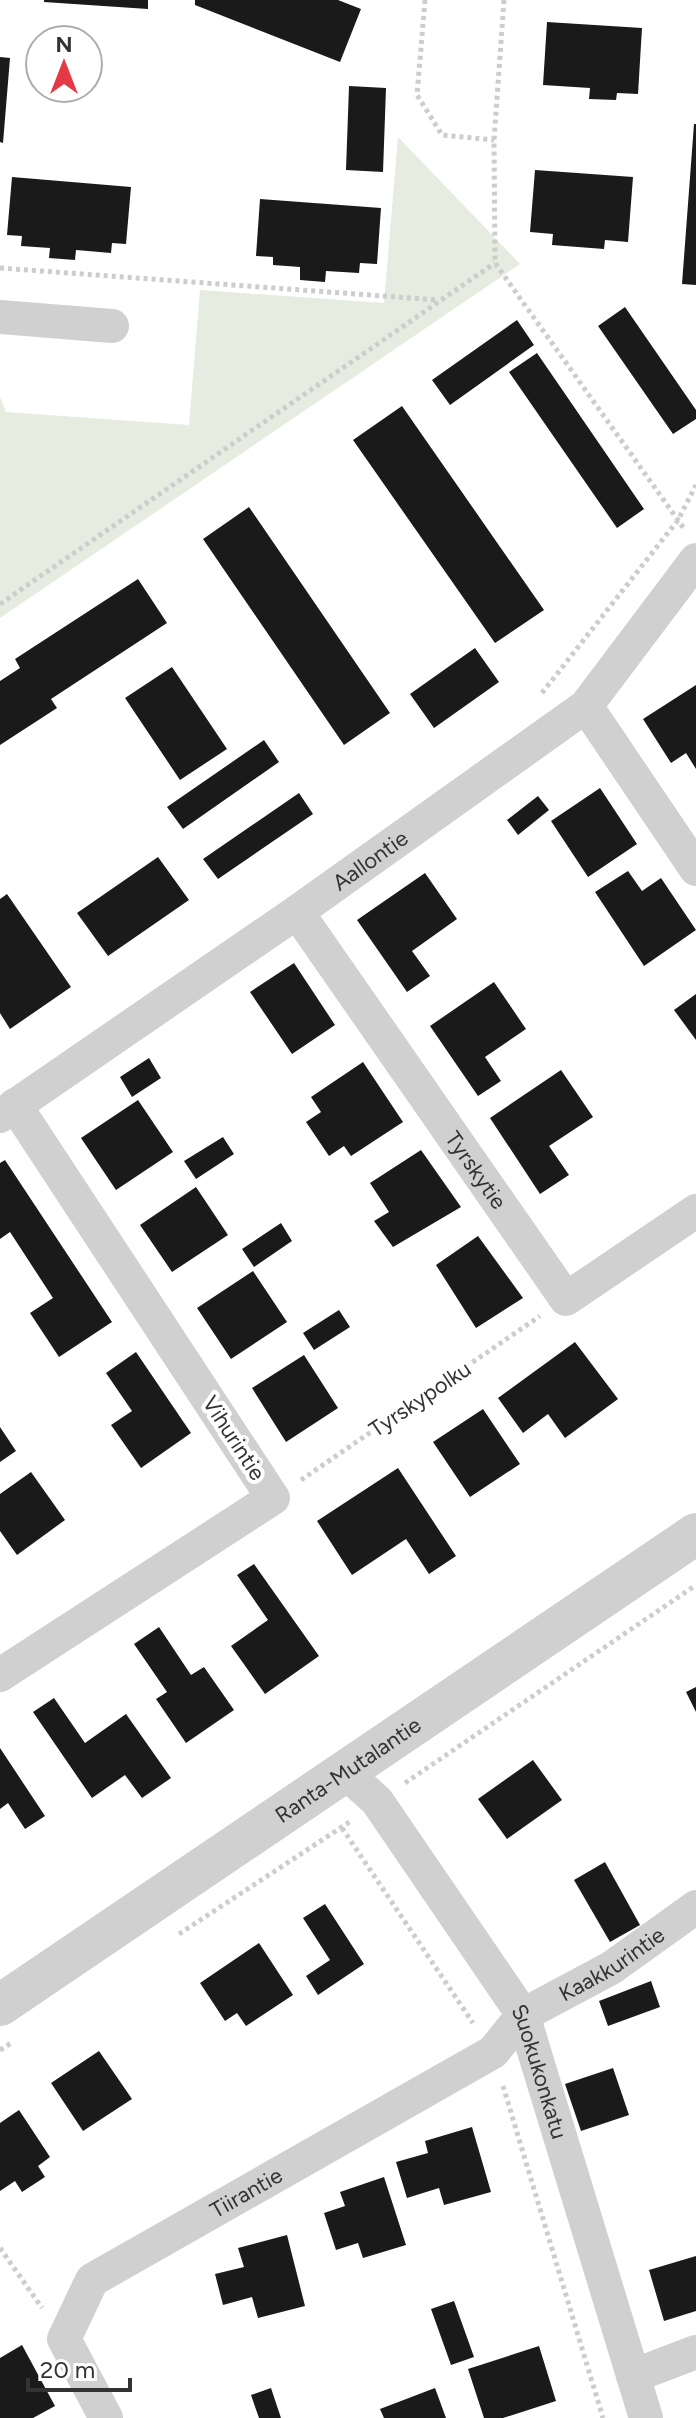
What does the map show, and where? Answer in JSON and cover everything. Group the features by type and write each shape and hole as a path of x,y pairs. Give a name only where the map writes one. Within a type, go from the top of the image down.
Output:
{"street":[{"path":"0,317 112,326"},
{"name":"Aallontie","path":"8,1110 297,912 586,706 692,546"},
{"path":"586,706 696,869"},
{"name":"Tyrskytie","path":"297,912 566,1299"},
{"name":"Vihurintie","path":"0,1675 273,1498 8,1110"},
{"path":"566,1299 696,1211"},
{"name":"Ranta-Mutalantie","path":"0,2005 696,1534"},
{"name":"Suokukonkatu","path":"346,1773 377,1801 523,2015 635,2404"},
{"name":"Kaakkurintie","path":"523,2015 611,1968 696,1907"},
{"name":"Tiirantie","path":"64,2339 92,2280 493,2052 523,2015"},
{"path":"64,2339 106,2418"},
{"path":"635,2404 696,2352"}],"path":[{"path":"425,0 417,95 442,135 494,140"},
{"path":"504,0 494,140 495,263 678,520 692,546"},
{"path":"0,604 495,263"},
{"path":"0,268 440,301"},
{"path":"538,698 678,520 696,485"},
{"name":"Tyrskypolku","path":"273,1498 566,1299"},
{"path":"342,1828 493,2052 603,2418"},
{"path":"0,2248 64,2339"}],"shaded area":[{"path":"398,137 520,264 0,618 0,397 6,412 189,425 200,290 384,303"}],"building":[{"path":"148,0 148,9 44,2"},
{"path":"195,0 338,0 361,9 340,62 195,5"},
{"path":"547,22 642,28 638,94 617,93 616,100 589,99 590,88 543,85"},
{"path":"0,57 10,58 3,143 0,142"},
{"path":"349,86 386,88 383,172 346,170"},
{"path":"696,124 696,285 682,284"},
{"path":"535,170 633,177 628,242 605,240 604,249 552,245 553,234 530,232"},
{"path":"12,177 131,187 126,244 112,243 111,253 76,250 75,260 49,258 50,248 21,246 22,236 7,235"},
{"path":"260,199 381,208 377,264 360,263 359,273 326,271 325,282 300,280 300,267 273,265 273,257 256,256"},
{"path":"625,307 696,410 696,419 673,434 598,326"},
{"path":"517,320 534,345 450,405 432,380"},
{"path":"537,353 644,509 617,528 509,372"},
{"path":"402,406 544,610 495,643 353,440"},
{"path":"249,507 390,713 344,745 203,539"},
{"path":"138,579 167,623 51,699 57,708 0,745 0,681 20,668 15,659"},
{"path":"475,648 499,682 434,728 410,694"},
{"path":"172,667 227,749 180,780 125,698"},
{"path":"696,685 696,769 686,753 671,763 643,719"},
{"path":"264,740 279,762 183,829 167,807"},
{"path":"600,788 637,844 588,877 551,821"},
{"path":"299,793 313,814 218,879 203,859"},
{"path":"538,796 549,810 518,835 507,820"},
{"path":"158,857 189,900 108,956 77,913"},
{"path":"628,871 642,891 661,878 696,930 644,966 595,892"},
{"path":"425,873 457,919 412,951 430,976 407,992 357,920"},
{"path":"7,894 71,987 10,1029 0,1013 0,899"},
{"path":"294,963 335,1025 292,1054 250,992"},
{"path":"494,982 526,1029 485,1057 501,1081 478,1096 430,1026"},
{"path":"696,994 696,1040 674,1010"},
{"path":"149,1058 161,1078 132,1097 120,1077"},
{"path":"363,1062 403,1122 351,1156 344,1146 329,1156 306,1122 321,1112 311,1097"},
{"path":"561,1070 593,1117 549,1146 569,1175 540,1194 490,1118"},
{"path":"138,1100 173,1152 116,1190 81,1138"},
{"path":"223,1137 234,1154 196,1179 184,1161"},
{"path":"421,1150 461,1207 393,1247 374,1221 389,1212 370,1183"},
{"path":"5,1160 112,1322 59,1357 30,1313 53,1298 10,1232 0,1239 0,1163"},
{"path":"196,1187 228,1235 172,1272 140,1225"},
{"path":"281,1223 292,1241 254,1267 242,1249"},
{"path":"478,1236 523,1298 476,1328 436,1265"},
{"path":"253,1271 287,1322 231,1359 197,1308"},
{"path":"339,1310 350,1327 314,1350 303,1333"},
{"path":"575,1342 618,1399 565,1438 548,1414 523,1433 498,1398"},
{"path":"136,1352 191,1433 141,1468 111,1425 132,1411 106,1373"},
{"path":"304,1355 338,1408 286,1442 252,1388"},
{"path":"483,1409 520,1464 470,1497 433,1442"},
{"path":"0,1427 16,1451 0,1462"},
{"path":"398,1468 456,1556 429,1574 406,1539 352,1575 317,1521"},
{"path":"31,1472 65,1520 17,1555 0,1531 0,1494"},
{"path":"254,1564 319,1656 265,1694 231,1646 268,1620 237,1575"},
{"path":"159,1627 191,1675 204,1667 234,1710 186,1743 156,1699 167,1692 134,1644"},
{"path":"696,1687 696,1712 686,1692"},
{"path":"54,1698 85,1743 126,1714 171,1778 142,1798 125,1775 92,1798 33,1712"},
{"path":"0,1748 45,1816 25,1829 8,1803 0,1809"},
{"path":"533,1760 562,1800 507,1839 478,1799"},
{"path":"605,1862 640,1925 610,1942 574,1880"},
{"path":"325,1904 364,1964 318,1995 306,1976 330,1960 303,1918"},
{"path":"259,1943 293,1995 246,2026 237,2013 225,2021 200,1983"},
{"path":"651,1981 660,2007 608,2026 599,2001"},
{"path":"99,2051 132,2099 83,2131 51,2083"},
{"path":"613,2068 629,2115 581,2131 565,2084"},
{"path":"19,2110 50,2157 38,2166 45,2177 22,2192 15,2181 0,2191 0,2123"},
{"path":"472,2127 491,2192 444,2205 439,2188 407,2198 396,2162 428,2153 425,2141"},
{"path":"384,2177 406,2245 363,2258 358,2243 336,2250 324,2213 345,2206 340,2192"},
{"path":"287,2235 305,2306 258,2318 252,2297 223,2305 215,2274 244,2267 238,2248"},
{"path":"696,2256 696,2311 664,2321 649,2270"},
{"path":"454,2301 474,2357 451,2365 431,2309"},
{"path":"22,2345 55,2406 33,2418 0,2418 0,2358"},
{"path":"539,2346 556,2401 503,2418 484,2418 468,2369"},
{"path":"271,2388 281,2418 259,2418 251,2395"},
{"path":"435,2388 446,2418 384,2418 380,2409"}]}
